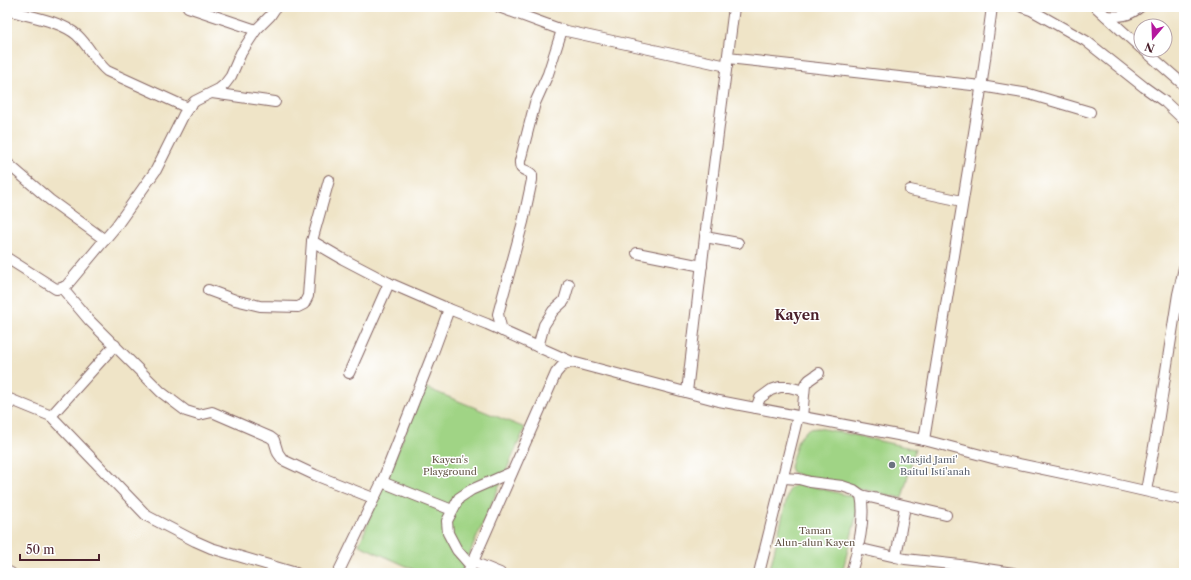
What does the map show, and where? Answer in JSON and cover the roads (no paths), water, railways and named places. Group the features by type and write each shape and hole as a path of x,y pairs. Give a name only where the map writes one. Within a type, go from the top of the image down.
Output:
{"street":[{"path":"188,7 256,30"},
{"path":"7,258 56,289 67,285 117,225 156,170 188,108 195,101 212,93 225,84 241,53 256,30 270,16 276,7"},
{"path":"499,7 562,30 728,62 981,86 1029,94 1090,112"},
{"path":"687,392 734,7"},
{"path":"924,440 981,86 992,7"},
{"path":"1022,7 1031,10 1086,41 1165,102 1184,120"},
{"path":"1096,7 1133,41"},
{"path":"1106,16 1128,15 1140,7"},
{"path":"7,10 26,11 60,25 76,34 101,66 107,71 188,108"},
{"path":"502,331 498,314 523,222 532,180 532,175 530,172 521,169 519,166 535,103 548,74 562,30"},
{"path":"1153,58 1184,85"},
{"path":"212,93 275,102"},
{"path":"7,163 50,200 105,240"},
{"path":"208,290 235,300 260,306 298,307 304,304 308,296 312,241 329,180"},
{"path":"910,190 962,201"},
{"path":"705,237 738,243"},
{"path":"312,241 389,283 572,362 719,401 924,440 1000,460 1184,500"},
{"path":"637,253 702,266"},
{"path":"1146,491 1181,296 1184,268"},
{"path":"349,373 389,283"},
{"path":"538,347 544,325 552,311 564,300 569,284"},
{"path":"62,288 89,320 161,392 186,412 199,415 212,412 270,437 274,440 278,453 283,460 373,498"},
{"path":"338,573 382,482 449,309"},
{"path":"51,416 115,345"},
{"path":"471,567 556,373 562,366 572,362"},
{"path":"759,573 800,416 805,385 818,373"},
{"path":"756,408 760,398 771,390 780,387 789,387 804,391"},
{"path":"7,411 9,399 51,416 148,516 211,548 296,573"},
{"path":"500,573 471,567 457,550 448,533 447,521 459,498 471,490 512,472"},
{"path":"784,478 842,486 854,490 861,495 946,515"},
{"path":"382,482 452,510"},
{"path":"851,573 862,525 863,505 861,495"},
{"path":"896,557 905,506"},
{"path":"857,548 905,559 1013,573"},
{"path":"7,571 11,573"}],"place":[{"name":"Masjid Jami' Baitul Isti'anah","path":"892,465"}],"district":[{"name":"Kayen","path":"797,315"}],"park label":[{"name":"Kayen's Playground","path":"450,464"},
{"name":"Taman Alun-alun Kayen","path":"815,536"}]}
